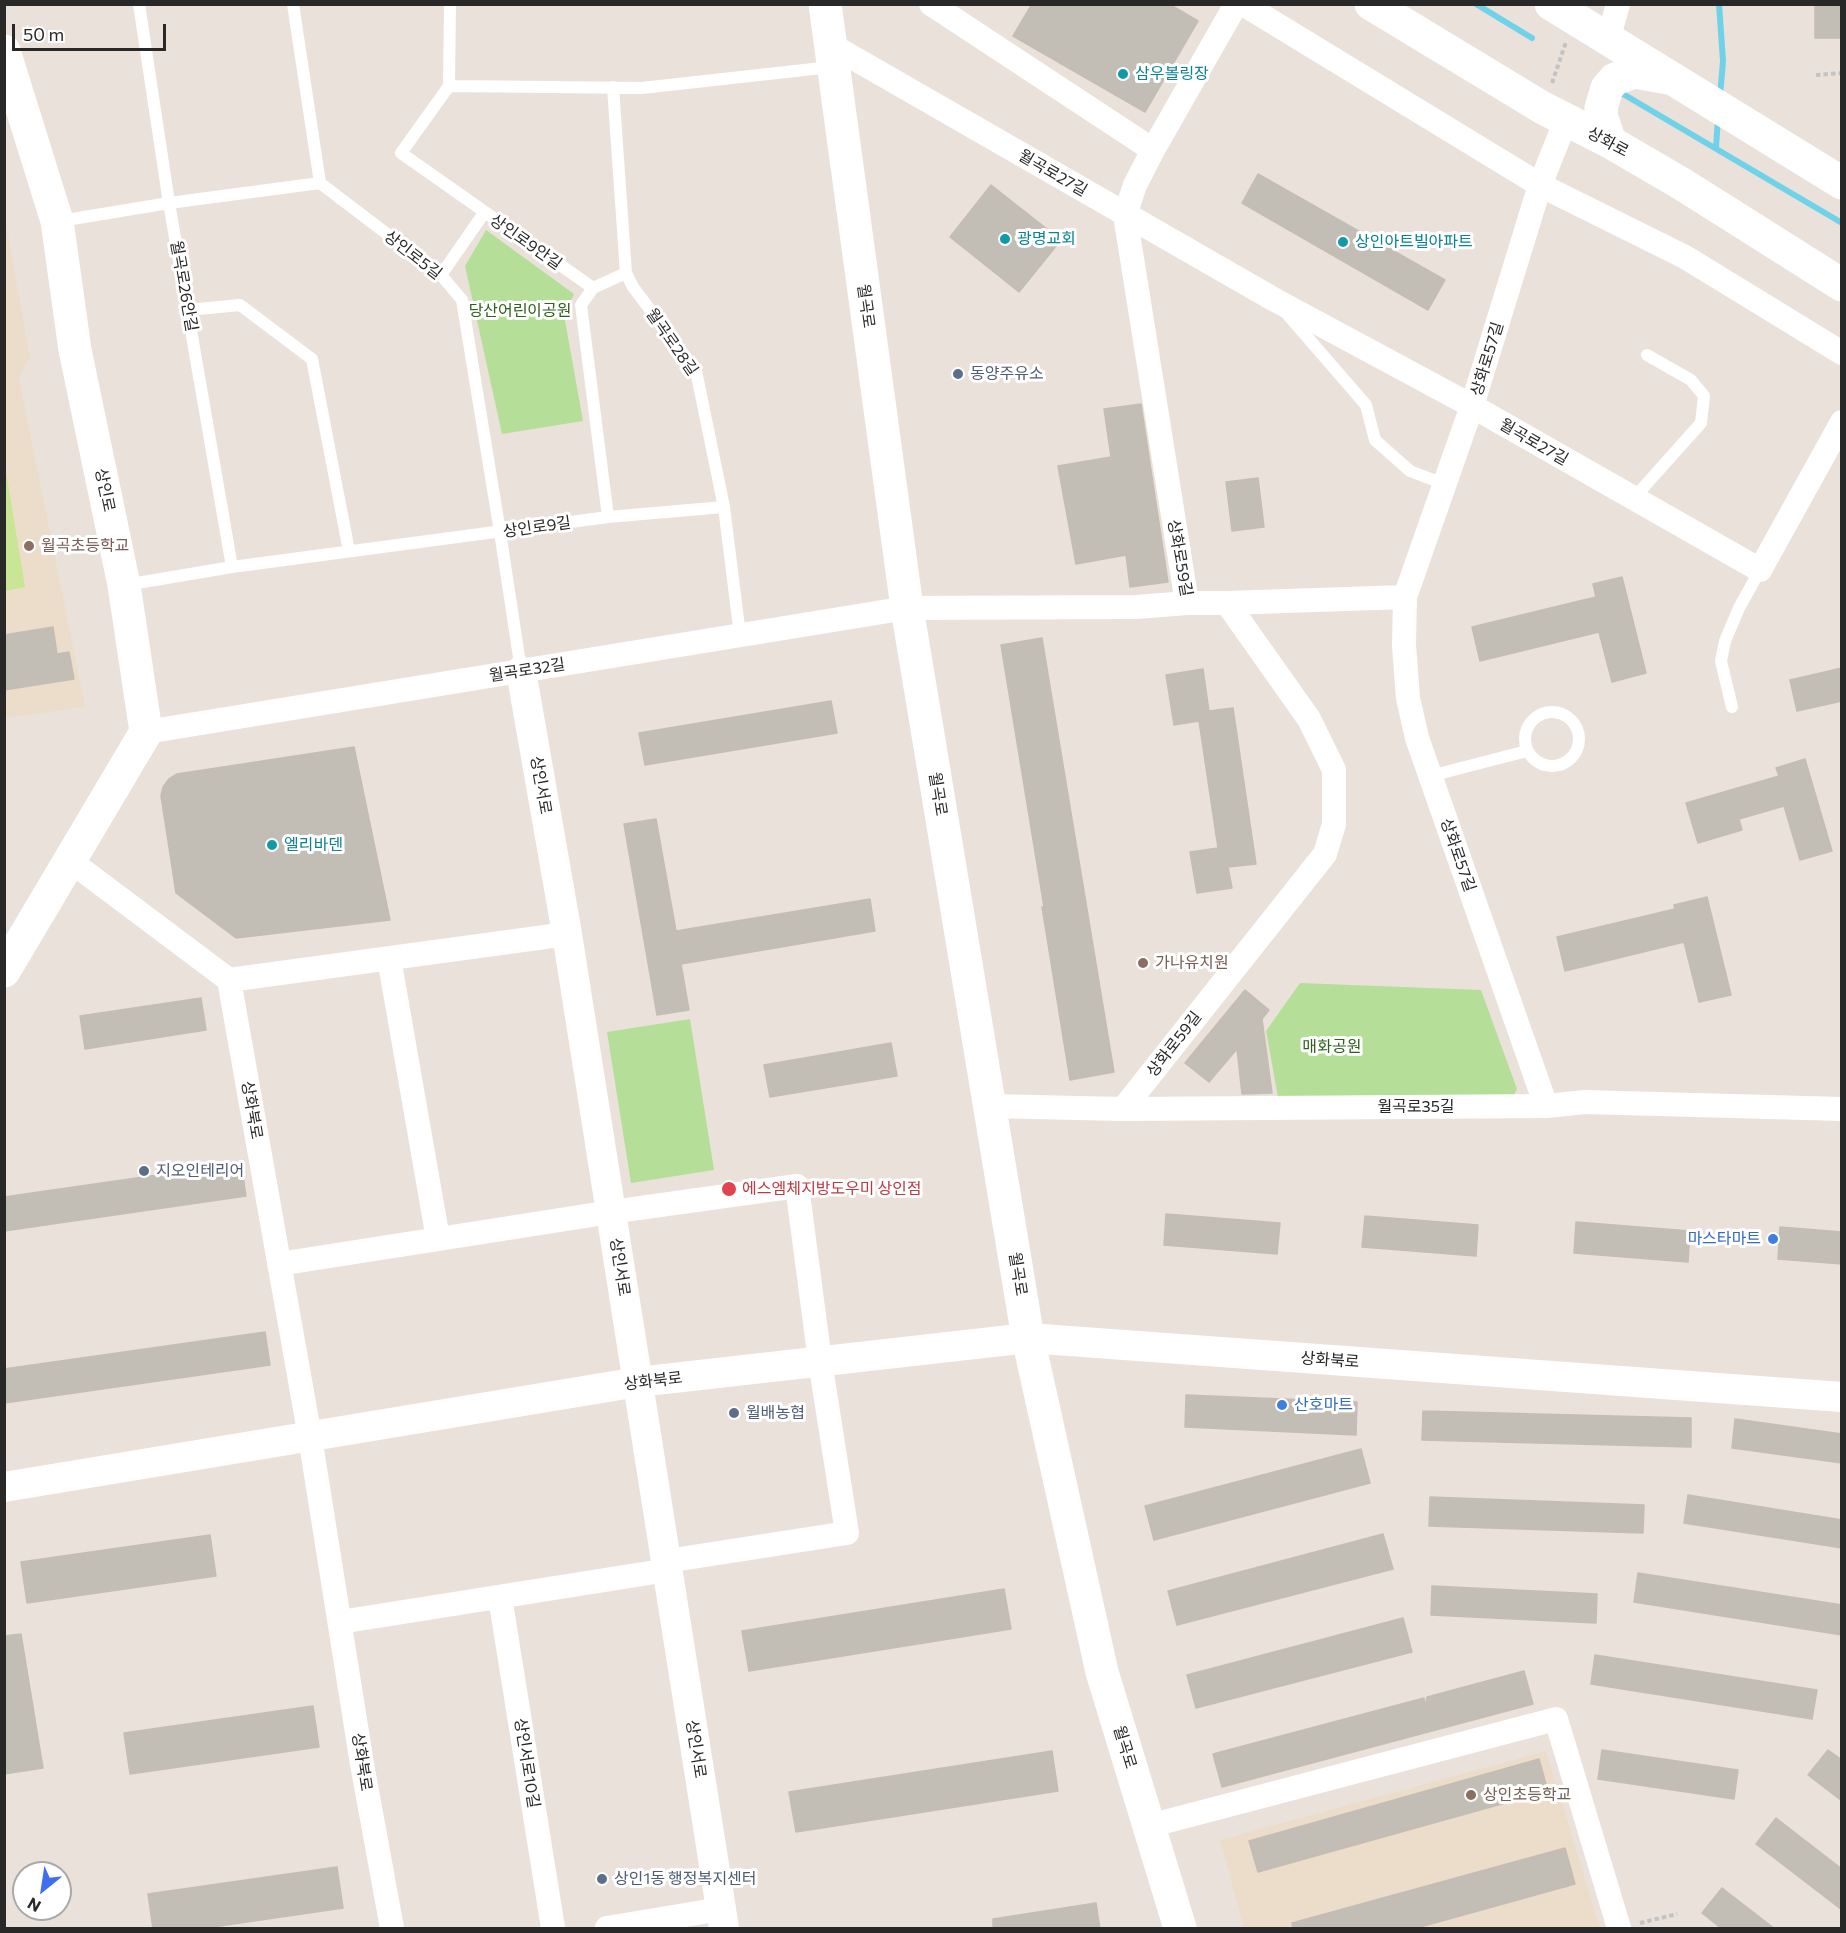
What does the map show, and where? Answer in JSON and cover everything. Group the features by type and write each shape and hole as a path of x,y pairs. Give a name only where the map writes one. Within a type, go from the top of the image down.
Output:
{"main road":[{"name":"월곡로","path":"825,4 908,608 1028,1338 1102,1672 1179,1929"},
{"name":"상화로","path":"1371,4 1555,114 1611,142 1682,184 1842,285"},
{"path":"1563,12 1842,183"},
{"name":"상인로","path":"4,51 57,221 75,350 124,585 146,732"},
{"path":"1611,142 1602,118 1601,108 1607,88 1615,79 1635,72 1670,78"},
{"path":"4,971 146,732"}],"street":[{"path":"931,4 1153,150"},
{"name":"상화로59길","path":"1123,1109 1325,854 1334,824 1334,770 1308,719 1227,603 1186,603 1125,215 1135,185 1153,150 1236,4"},
{"path":"1243,4 1540,185 1685,257 1842,353"},
{"path":"1608,40 1618,4"},
{"name":"월곡로27길","path":"832,56 1472,406 1760,570"},
{"name":"상화로57길","path":"1545,1106 1417,738 1408,698 1404,645 1405,597 1472,406 1540,185 1555,114"},
{"path":"1760,570 1842,422"},
{"path":"1227,603 1405,597"},
{"path":"908,608 1137,607 1186,603"},
{"name":"월곡로32길","path":"146,732 908,608"},
{"name":"상인서로","path":"521,672 567,934 723,1919"},
{"path":"69,860 228,980 567,934"},
{"path":"389,958 438,1239"},
{"name":"상화북로","path":"228,980 310,1437 362,1764 390,1919"},
{"name":"월곡로35길","path":"990,1106 1123,1109 1545,1106 1586,1102 1842,1109"},
{"path":"279,1264 611,1212 797,1186 820,1361 847,1533 500,1597 340,1623"},
{"name":"상화북로","path":"4,1488 638,1382 1028,1338 1842,1397"},
{"name":"상인서로10길","path":"500,1597 554,1929"},
{"path":"1149,1826 1556,1719 1619,1928"},
{"path":"607,1929 723,1919"}],"lane":[{"name":"월곡로26안길","path":"139,4 169,203 232,567"},
{"path":"57,221 320,183 293,4"},
{"path":"450,4 449,86 642,88 832,56"},
{"name":"상인로9안길","path":"449,86 401,153 593,288"},
{"name":"월곡로28길","path":"613,87 626,273 633,286 696,371 724,507 740,635"},
{"name":"상인로5길","path":"320,183 441,275 462,300 521,672"},
{"path":"441,275 484,213"},
{"path":"608,517 580,305 593,288 626,273"},
{"name":"월곡로27길","path":"1275,300 1366,405 1375,440 1410,471 1444,484"},
{"path":"188,310 240,305 312,358 349,551"},
{"path":"1633,499 1701,423 1704,396 1691,380 1647,355"},
{"name":"상인로9길","path":"124,585 232,567 608,517 724,507"},
{"path":"1732,707 1721,661 1725,641 1739,608 1760,570"},
{"path":"1542,713 1560,713 1568,717 1578,731 1577,749 1566,762 1549,766 1540,763 1527,751 1525,733 1529,725 1542,713"},
{"path":"1430,776 1527,751"}],"path":[{"path":"1555,114 1563,12"},
{"path":"1816,75 1842,73"},
{"path":"1619,1928 1677,1914"}],"shaded area":[{"name":"월곡초등학교","path":"4,212 30,358 19,378 85,707 5,718"},
{"name":"상인초등학교","path":"1546,1751 1600,1928 1244,1928 1220,1840"}],"green space":[{"name":"당산어린이공원","path":"486,230 574,294 564,315 583,421 502,434 465,266"},
{"path":"5,466 25,587 4,591"},
{"name":"매화공원","path":"1300,983 1481,990 1517,1089 1507,1107 1280,1108 1266,1031"},
{"path":"690,1019 714,1170 631,1183 607,1032"}],"building":[{"name":"삼우볼링장","path":"1032,4 1169,4 1198,21 1145,112 1013,36"},
{"path":"1815,4 1842,4 1842,38 1815,38"},
{"name":"상인아트빌아파트","path":"1258,174 1445,280 1428,310 1242,203"},
{"name":"광명교회","path":"991,185 1061,240 1019,292 950,237"},
{"path":"1141,404 1168,582 1130,587 1126,555 1076,564 1058,466 1111,457 1104,409"},
{"path":"1258,478 1264,527 1232,531 1226,482"},
{"path":"1622,577 1646,673 1612,682 1599,632 1480,661 1472,627 1596,597 1593,584"},
{"path":"53,627 57,654 69,652 74,679 4,690 4,635"},
{"path":"1042,638 1114,1072 1070,1080 1001,645"},
{"path":"1842,668 1842,701 1797,711 1790,680"},
{"path":"1203,669 1209,711 1233,708 1256,864 1228,867 1232,888 1197,893 1190,852 1218,848 1199,721 1174,725 1166,675"},
{"path":"831,701 837,733 645,765 639,733"},
{"name":"엘리바덴","path":"354,747 390,920 236,938 176,893 161,796 163,787 169,779 177,774"},
{"path":"1805,759 1832,851 1800,860 1784,806 1739,819 1742,830 1698,843 1686,803 1779,776 1776,768"},
{"path":"656,819 676,931 870,899 875,931 681,964 689,1010 657,1015 624,824"},
{"path":"1707,897 1731,995 1699,1002 1684,942 1565,971 1557,937 1675,909 1674,905"},
{"path":"1245,990 1269,1010 1262,1019 1272,1093 1242,1094 1237,1049 1209,1082 1185,1063"},
{"path":"201,998 206,1030 85,1049 80,1016"},
{"path":"891,1043 897,1076 770,1097 764,1065"},
{"path":"241,1163 246,1196 4,1231 4,1197"},
{"path":"1166,1214 1280,1223 1277,1254 1164,1245"},
{"path":"1365,1216 1478,1225 1476,1256 1362,1247"},
{"path":"1576,1222 1690,1231 1688,1262 1574,1253"},
{"path":"1780,1227 1842,1232 1842,1264 1778,1259"},
{"path":"265,1332 270,1365 4,1403 4,1369"},
{"path":"1186,1395 1357,1402 1356,1435 1185,1427"},
{"path":"1423,1411 1691,1418 1691,1447 1422,1440"},
{"path":"1735,1419 1842,1434 1842,1463 1732,1448"},
{"path":"1361,1449 1370,1483 1154,1540 1145,1506"},
{"path":"1688,1495 1842,1520 1842,1548 1684,1523"},
{"path":"1430,1497 1644,1505 1643,1533 1429,1526"},
{"path":"1383,1534 1393,1569 1177,1625 1168,1591"},
{"path":"210,1535 216,1576 27,1603 21,1562"},
{"path":"1638,1573 1842,1605 1842,1635 1634,1602"},
{"path":"1432,1586 1597,1594 1596,1623 1431,1615"},
{"path":"1004,1589 1011,1629 749,1671 742,1631"},
{"path":"1403,1618 1412,1652 1196,1708 1187,1675"},
{"path":"21,1634 43,1768 4,1774 4,1636"},
{"path":"1595,1655 1817,1690 1812,1719 1591,1684"},
{"path":"1524,1671 1533,1704 1222,1787 1213,1754 1424,1698 1426,1707 1427,1697"},
{"path":"313,1706 319,1747 130,1774 124,1733"},
{"path":"1602,1750 1738,1770 1734,1799 1598,1779"},
{"path":"1828,1750 1842,1760 1842,1801 1808,1775"},
{"path":"1052,1751 1058,1791 796,1832 789,1792"},
{"path":"1539,1759 1548,1791 1258,1872 1249,1841"},
{"path":"1776,1818 1842,1869 1842,1910 1756,1844"},
{"path":"1565,1848 1575,1884 1413,1929 1293,1929 1292,1923"},
{"path":"337,1867 343,1908 199,1929 153,1929 148,1894"},
{"path":"1722,1888 1775,1929 1722,1929 1702,1913"},
{"path":"1096,1903 1100,1929 993,1929 993,1919"}],"waterway":[{"path":"1476,4 1532,38"},
{"path":"1719,4 1723,61 1720,97"},
{"path":"1618,91 1842,223"},
{"path":"1716,147 1718,119"}],"place":[{"name":"삼우볼링장","path":"1123,74"},
{"name":"광명교회","path":"1005,239"},
{"name":"상인아트빌아파트","path":"1343,242"},
{"name":"동양주유소","path":"958,374"},
{"name":"월곡초등학교","path":"29,546"},
{"name":"엘리바덴","path":"272,845"},
{"name":"가나유치원","path":"1143,963"},
{"name":"지오인테리어","path":"144,1171"},
{"name":"에스엠체지방도우미 상인점","path":"729,1189"},
{"name":"마스타마트","path":"1773,1239"},
{"name":"산호마트","path":"1282,1405"},
{"name":"월배농협","path":"734,1413"},
{"name":"상인초등학교","path":"1471,1795"},
{"name":"상인1동 행정복지센터","path":"602,1879"}]}
